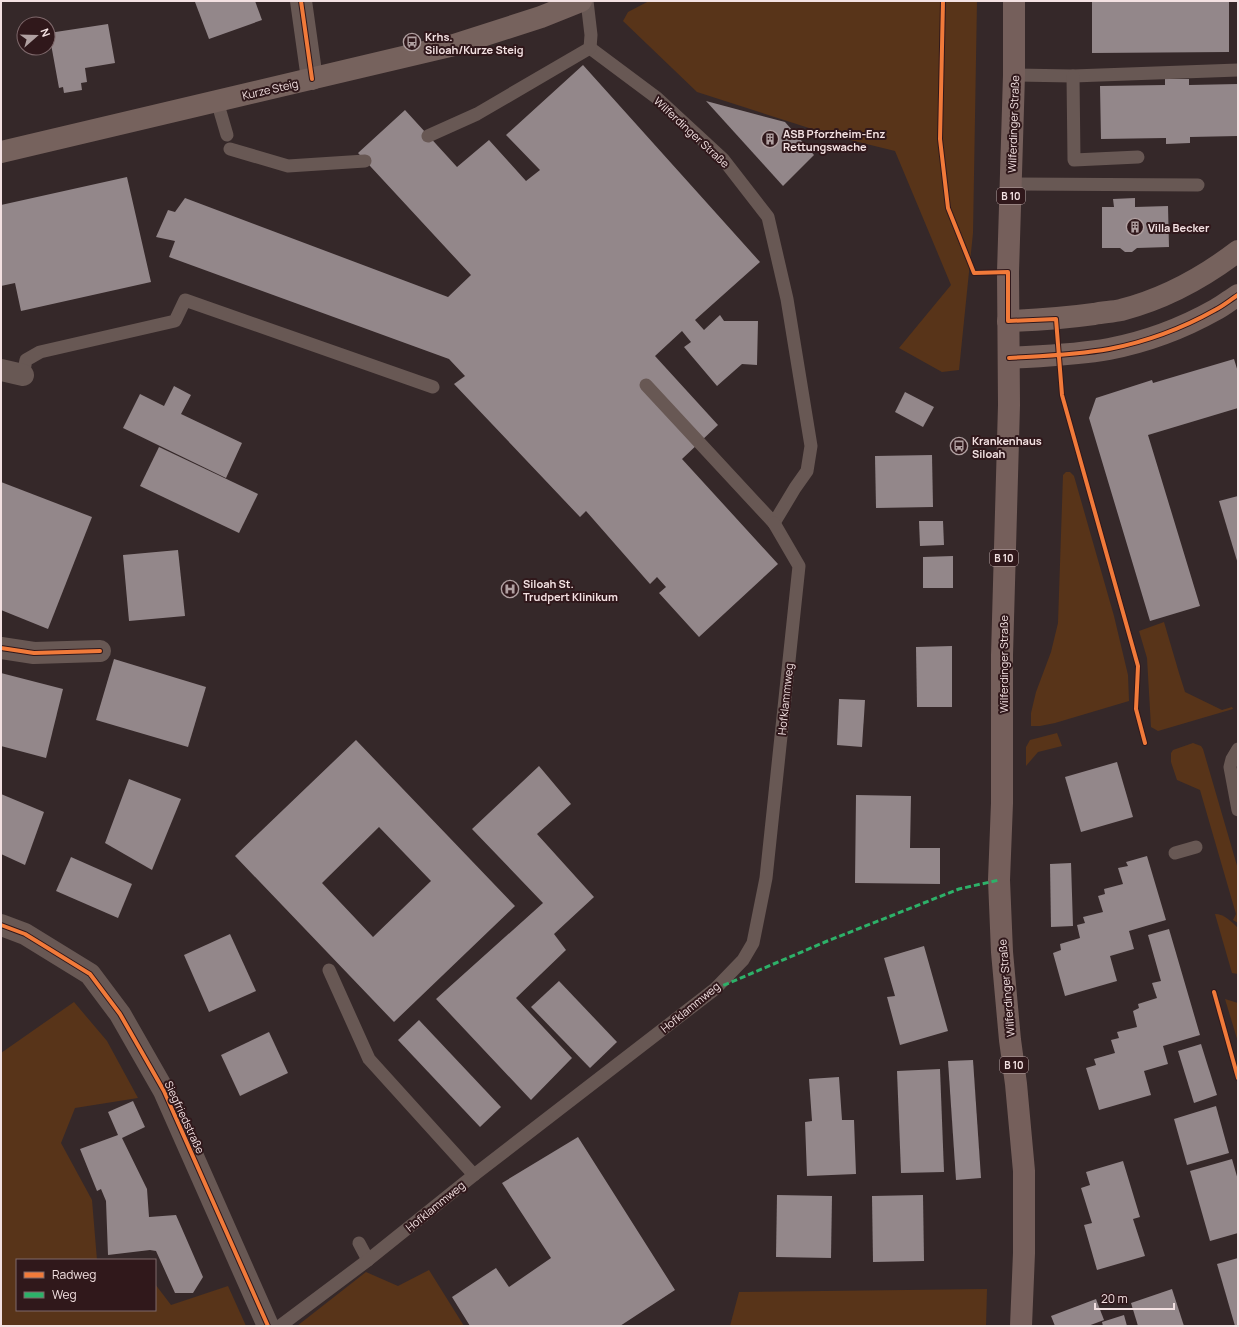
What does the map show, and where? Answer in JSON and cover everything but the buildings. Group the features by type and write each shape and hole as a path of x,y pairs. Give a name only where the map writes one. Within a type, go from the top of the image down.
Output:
{"main road":[{"name":"Kurze Steig","path":"1,152 454,45 541,17 581,1"},
{"name":"Wilferdinger Straße","path":"1014,1 1014,75 1008,272 1009,405 1002,655 1002,803 999,880 1002,952 1024,1171 1024,1253 1021,1326"},
{"path":"1008,322 1056,319 1121,310 1156,298 1192,282 1238,251"},
{"path":"1009,358 1058,356 1110,349 1151,337 1184,325 1215,310 1238,295"}],"street":[{"path":"301,1 312,79"},
{"path":"1,370 23,375"},
{"path":"1,648 34,653 100,651"},
{"name":"Siegfriedstraße","path":"1,925 25,934 90,974 120,1014 164,1090 268,1326"}],"lane":[{"path":"428,136 477,114 590,48 591,36 587,1"},
{"name":"Wilferdinger Straße","path":"590,48 657,98 723,159 768,217 787,299 811,446 807,471 774,523"},
{"path":"1014,75 1073,76 1238,70"},
{"path":"1073,76 1074,160 1138,157"},
{"path":"218,101 227,135"},
{"path":"230,149 288,166 365,161"},
{"path":"1011,184 1198,185"},
{"path":"23,375 26,360 40,352 175,321 185,300 433,387"},
{"name":"Hofklammweg","path":"280,1326 368,1260 715,989 743,960 753,942 766,878 799,566 774,523 646,385"},
{"path":"1238,749 1232,759 1230,767 1238,810"},
{"path":"1175,853 1196,847"},
{"path":"329,970 369,1059 474,1176"},
{"path":"359,1243 368,1260"}],"shaded area":[{"path":"649,1 977,1 973,233 959,370 942,372 899,348 951,285 895,151 834,136 697,92 623,21 628,12"},
{"path":"1066,472 1070,472 1074,476 1114,616 1128,675 1129,701 1055,723 1031,726 1031,713 1036,692 1051,652 1058,623 1063,475"},
{"path":"1164,622 1185,692 1222,710 1232,707 1233,709 1158,731 1151,727 1147,658 1139,631"},
{"path":"1057,733 1062,746 1038,752 1026,766 1026,747 1030,740"},
{"path":"1193,743 1201,746 1203,749 1238,869 1238,923 1233,920 1236,914 1200,790 1177,780 1171,762 1171,753 1173,750"},
{"path":"1215,914 1225,917 1238,928 1238,974 1232,973"},
{"path":"1225,999 1238,1003 1238,1042"},
{"path":"74,1002 107,1041 138,1098 75,1108 61,1143 92,1200 97,1259 16,1259 16,1311 156,1311 156,1285 171,1305 228,1286 246,1326 1,1326 1,1053"},
{"path":"429,1270 464,1326 297,1326 366,1272 398,1286"},
{"path":"987,1289 986,1326 730,1326 739,1292"}],"marked path":[{"path":"715,989 825,942 959,889 999,880"}],"cycle path":[{"path":"301,1 312,79"},
{"path":"943,1 940,139 948,208 974,273 1008,272 1008,321 1056,319 1062,395 1138,666 1136,709 1145,743"},
{"path":"1009,358 1084,353 1109,349 1136,342 1164,334 1190,323 1203,317 1238,295"},
{"path":"1,648 34,653 100,651"},
{"path":"1,925 25,934 90,974 120,1014 164,1091 268,1326"},
{"path":"1214,992 1238,1078"}],"place":[{"name":"Krhs. Siloah/Kurze Steig","path":"412,42"},
{"name":"ASB Pforzheim-Enz Rettungswache","path":"770,139"},
{"name":"Villa Becker","path":"1135,227"},
{"name":"Krankenhaus Siloah","path":"959,446"},
{"name":"Siloah St. Trudpert Klinikum","path":"510,589"}]}
